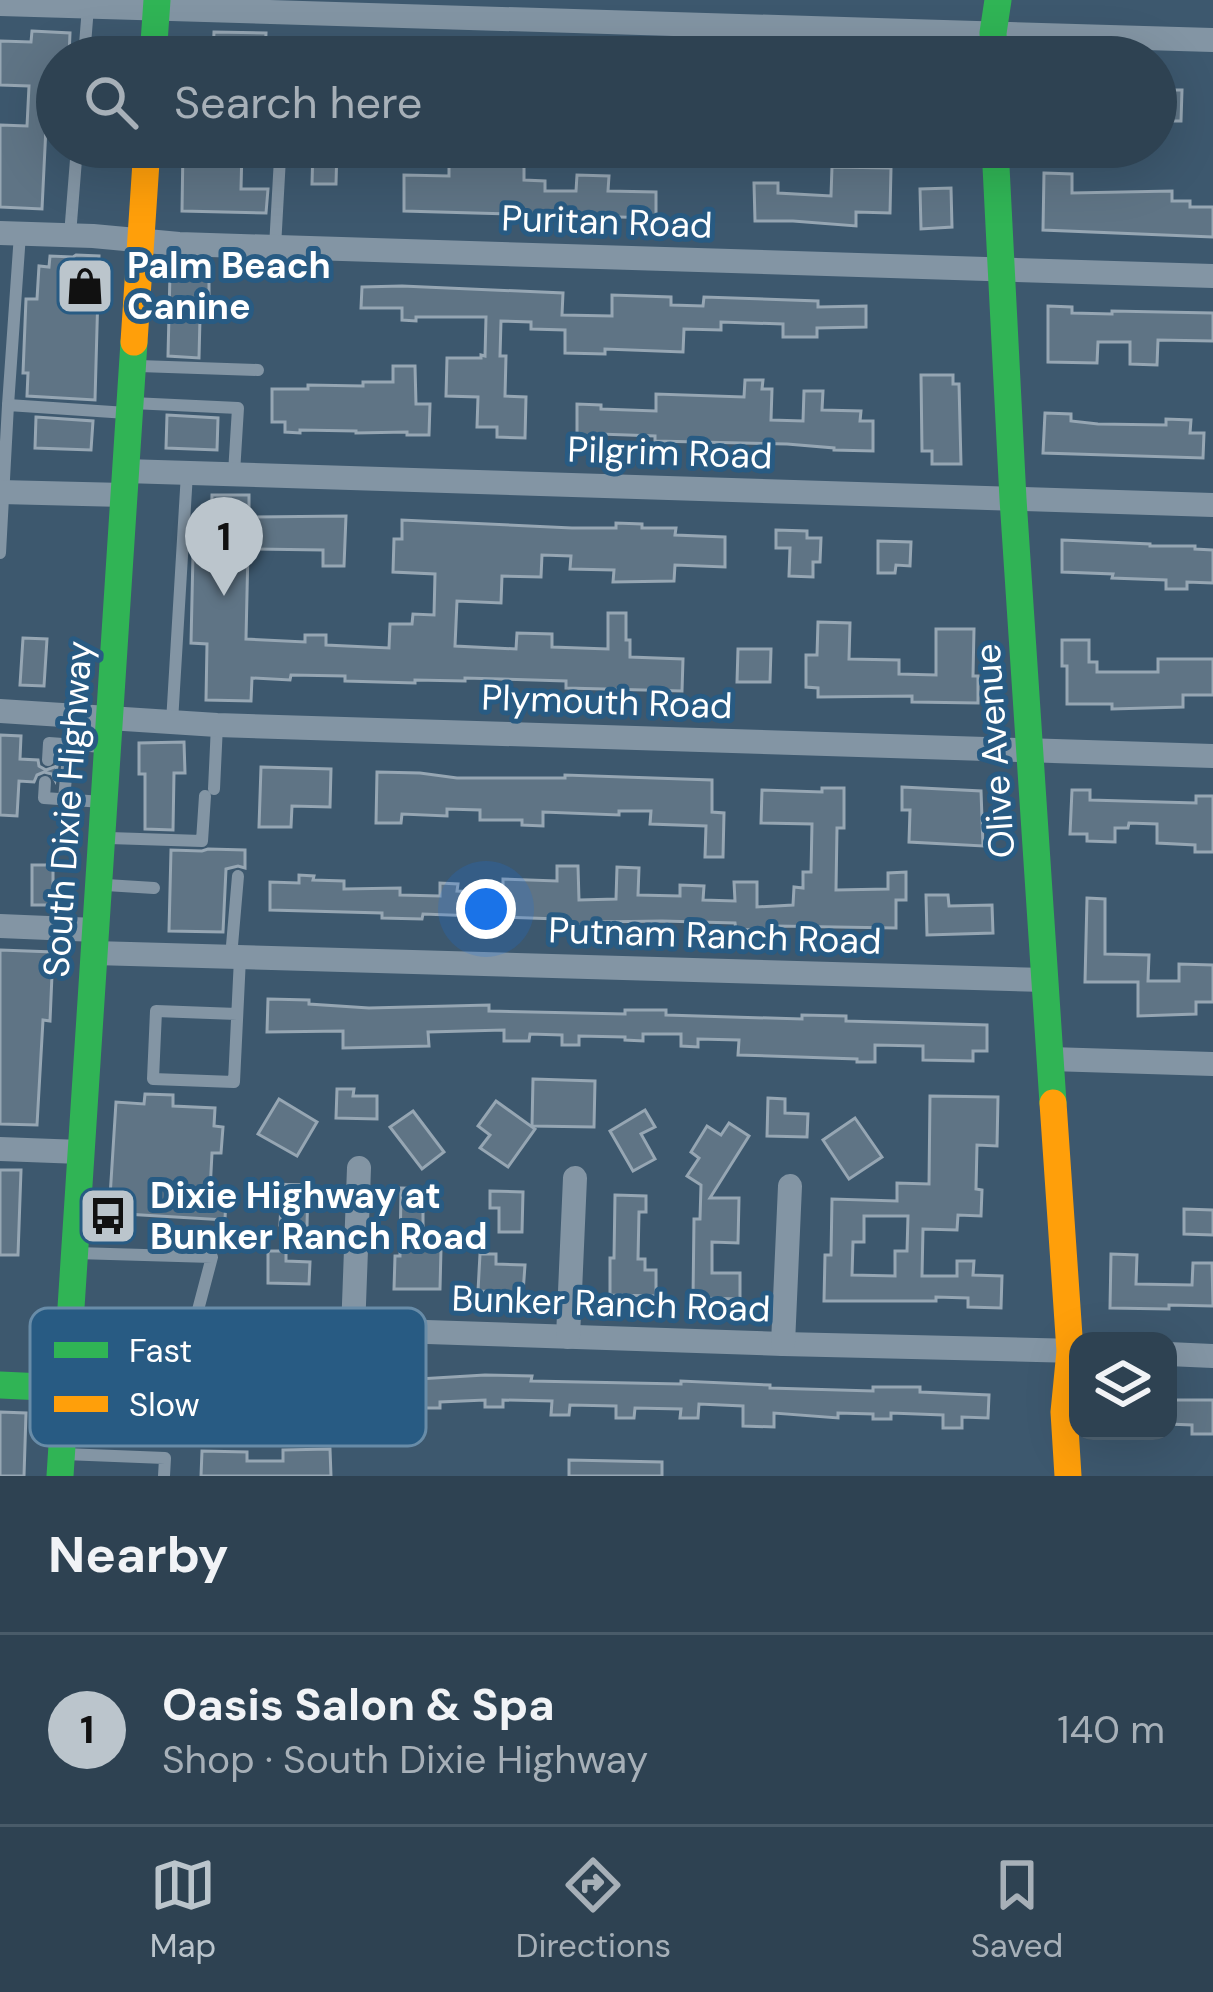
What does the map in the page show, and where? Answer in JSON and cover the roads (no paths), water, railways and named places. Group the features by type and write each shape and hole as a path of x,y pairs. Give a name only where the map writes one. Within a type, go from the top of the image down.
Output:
{"street":[{"path":"986,0 992,36"},
{"path":"994,36 998,0"},
{"path":"0,4 248,6 821,36"},
{"path":"155,36 157,5"},
{"path":"1177,41 1213,40"},
{"name":"South Dixie Highway","path":"72,1308 145,168"},
{"name":"Olive Avenue","path":"996,168 1013,499 1072,1332"},
{"name":"Puritan Road","path":"10,234 275,247 1213,276"},
{"name":"Pilgrim Road","path":"2,492 188,473 1213,505"},
{"name":"Plymouth Road","path":"0,711 217,725 1213,756"},
{"name":"Putnam Ranch Road","path":"0,926 236,957 1045,980"},
{"path":"1050,1059 1213,1064"},
{"path":"0,1149 81,1152"},
{"path":"354,1308 359,1168"},
{"path":"568,1337 575,1178"},
{"path":"783,1344 790,1186"},
{"name":"Bunker Ranch Road","path":"426,1333 1069,1351"},
{"path":"1177,1354 1213,1356"},
{"name":"Olive Avenue","path":"1068,1476 1064,1412 1069,1382"},
{"path":"0,1385 30,1386"},
{"path":"1087,1440 1089,1476"}],"lane":[{"path":"86,36 88,7"},
{"path":"70,235 75,168"},
{"path":"275,247 279,168"},
{"path":"0,553 10,234"},
{"path":"132,366 258,370"},
{"path":"8,405 238,408 234,475"},
{"path":"172,722 188,473"},
{"path":"48,760 51,713"},
{"path":"102,838 202,841 217,725"},
{"path":"49,743 107,747"},
{"path":"64,799 69,745"},
{"path":"45,782 44,798 104,802"},
{"path":"237,1014 156,1011 153,1078 234,1082 237,1014 238,876"},
{"path":"98,884 154,888"},
{"path":"75,1253 212,1257 203,1308"},
{"path":"61,1465 165,1458 164,1476"}],"place":[{"name":"Palm Beach Canine","path":"85,286"},
{"name":"Oasis Salon & Spa","path":"224,596"},
{"name":"Dixie Highway at Bunker Ranch Road","path":"108,1216"}]}
